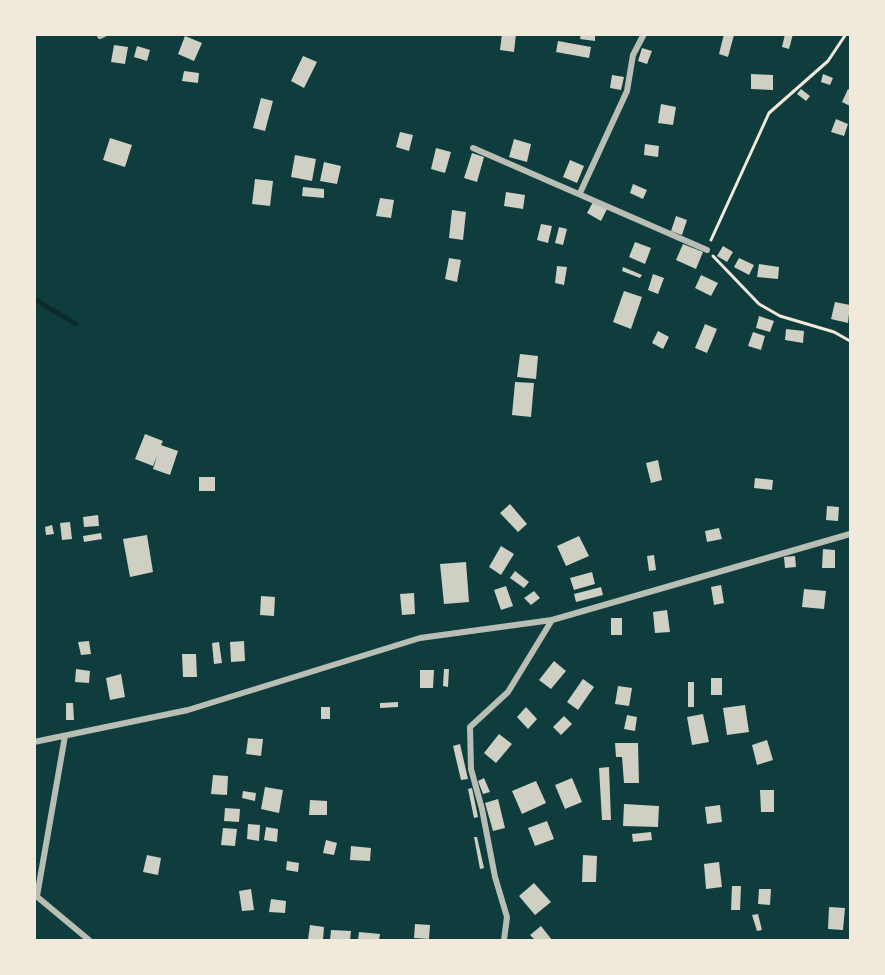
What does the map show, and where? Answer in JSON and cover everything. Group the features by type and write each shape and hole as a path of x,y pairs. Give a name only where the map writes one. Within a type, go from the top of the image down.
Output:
{"street":[{"path":"580,193 627,91 633,55 644,34"},
{"path":"473,148 707,250"},
{"path":"34,742 188,710 420,638 552,620 850,534"},
{"path":"504,940 507,917 495,877 482,809 471,769 470,727 508,692 552,620"},
{"path":"64,736 36,895 90,940"}],"path":[{"path":"846,34 828,60 769,113 707,250 759,304 780,316 834,332 850,341"}],"building":[{"path":"502,34 516,34 514,52 500,50"},
{"path":"581,34 595,34 595,41 580,39"},
{"path":"724,34 734,35 728,57 719,54"},
{"path":"785,34 793,34 789,49 782,47"},
{"path":"185,36 202,43 194,61 178,54"},
{"path":"558,41 591,47 589,58 556,52"},
{"path":"114,45 128,47 125,64 111,62"},
{"path":"137,46 150,50 147,61 134,57"},
{"path":"642,48 652,51 647,64 638,61"},
{"path":"303,56 317,62 304,88 291,81"},
{"path":"184,71 199,73 198,83 182,81"},
{"path":"751,74 773,75 773,90 751,89"},
{"path":"823,74 833,78 830,85 821,82"},
{"path":"612,75 624,77 621,90 610,88"},
{"path":"801,89 810,96 806,101 797,94"},
{"path":"848,89 850,90 850,106 842,102"},
{"path":"261,98 273,101 265,131 253,128"},
{"path":"661,104 676,107 673,125 658,123"},
{"path":"836,119 848,124 844,136 831,132"},
{"path":"400,132 413,135 409,151 396,147"},
{"path":"110,138 132,145 125,167 103,160"},
{"path":"514,139 531,144 527,162 509,157"},
{"path":"645,144 659,146 658,157 644,155"},
{"path":"436,148 451,152 445,173 431,169"},
{"path":"472,153 484,157 477,182 464,178"},
{"path":"295,155 316,159 312,181 291,177"},
{"path":"570,160 584,166 577,183 563,177"},
{"path":"324,162 341,166 337,184 320,181"},
{"path":"255,179 273,181 270,206 252,204"},
{"path":"633,184 647,190 643,199 630,193"},
{"path":"303,187 324,189 324,198 302,196"},
{"path":"506,192 525,195 523,209 504,206"},
{"path":"380,198 394,200 391,218 376,216"},
{"path":"593,202 607,209 601,221 587,213"},
{"path":"452,210 466,212 463,240 449,238"},
{"path":"676,216 687,220 682,235 671,231"},
{"path":"541,224 552,226 548,243 537,240"},
{"path":"559,227 567,229 563,245 555,243"},
{"path":"635,242 651,248 645,264 629,257"},
{"path":"683,244 703,252 696,269 676,260"},
{"path":"723,246 733,252 727,262 717,256"},
{"path":"449,258 461,260 457,282 445,279"},
{"path":"739,258 754,265 749,275 734,267"},
{"path":"759,264 779,267 778,279 757,277"},
{"path":"557,266 567,267 564,285 555,283"},
{"path":"623,267 642,275 640,278 622,271"},
{"path":"653,274 664,278 658,294 648,290"},
{"path":"701,275 718,283 711,296 695,288"},
{"path":"624,291 642,297 631,329 613,322"},
{"path":"835,302 850,305 848,323 831,319"},
{"path":"759,316 774,321 770,332 756,328"},
{"path":"705,324 717,329 707,353 695,348"},
{"path":"786,329 804,331 803,343 785,340"},
{"path":"658,331 669,337 663,349 652,343"},
{"path":"753,332 765,336 761,350 748,346"},
{"path":"520,354 538,356 536,379 517,377"},
{"path":"515,382 534,383 531,417 512,415"},
{"path":"145,434 163,441 161,445 178,451 170,475 153,469 157,456 153,466 135,459"},
{"path":"658,460 662,480 651,483 646,463"},
{"path":"199,477 215,477 215,491 199,491"},
{"path":"755,478 773,480 772,490 754,488"},
{"path":"510,504 527,524 518,532 500,513"},
{"path":"827,506 839,507 838,521 826,520"},
{"path":"98,515 99,526 84,527 83,517"},
{"path":"70,522 72,539 62,540 60,523"},
{"path":"52,525 54,534 46,535 45,527"},
{"path":"719,528 722,539 707,542 705,531"},
{"path":"101,533 102,539 84,542 83,536"},
{"path":"147,535 153,572 130,577 123,539"},
{"path":"579,536 589,556 566,566 557,546"},
{"path":"501,546 514,554 501,575 489,567"},
{"path":"823,549 835,550 835,568 822,568"},
{"path":"654,555 656,570 649,571 647,556"},
{"path":"795,556 796,567 785,568 784,557"},
{"path":"466,562 469,602 444,604 440,564"},
{"path":"515,571 529,582 524,588 510,578"},
{"path":"592,572 595,584 574,590 570,578"},
{"path":"721,585 724,603 714,605 711,587"},
{"path":"506,586 513,606 501,610 494,590"},
{"path":"601,587 603,595 576,602 574,594"},
{"path":"804,589 826,591 824,609 802,607"},
{"path":"534,591 540,598 531,605 524,598"},
{"path":"414,593 415,614 402,615 400,594"},
{"path":"261,596 275,597 274,616 260,615"},
{"path":"667,610 670,632 655,633 653,612"},
{"path":"611,618 622,618 622,635 611,635"},
{"path":"89,641 91,654 81,655 78,642"},
{"path":"244,641 245,661 231,662 230,642"},
{"path":"219,642 222,663 214,664 212,643"},
{"path":"182,654 196,654 197,677 183,677"},
{"path":"554,661 566,671 551,689 539,680"},
{"path":"76,669 90,671 89,683 75,682"},
{"path":"444,669 449,669 448,687 443,686"},
{"path":"420,670 434,670 433,688 420,688"},
{"path":"121,674 125,697 110,700 106,678"},
{"path":"711,678 722,678 722,695 711,695"},
{"path":"583,679 594,687 578,710 567,702"},
{"path":"688,682 694,682 694,707 688,707"},
{"path":"618,686 632,688 629,706 615,704"},
{"path":"398,702 398,707 380,708 380,703"},
{"path":"66,703 73,703 74,720 66,720"},
{"path":"745,705 749,732 727,735 723,708"},
{"path":"321,707 330,707 330,719 321,719"},
{"path":"526,707 537,719 528,729 517,717"},
{"path":"703,714 709,742 692,745 687,717"},
{"path":"627,715 637,717 635,731 624,729"},
{"path":"564,716 572,724 561,735 553,727"},
{"path":"499,734 512,744 496,763 484,753"},
{"path":"248,738 263,739 261,756 246,754"},
{"path":"767,740 773,760 757,765 752,745"},
{"path":"615,743 638,743 639,783 624,783 622,757 616,757"},
{"path":"460,744 468,779 461,780 453,746"},
{"path":"609,767 611,820 602,820 599,768"},
{"path":"213,775 228,776 227,795 211,794"},
{"path":"484,778 490,792 483,794 478,781"},
{"path":"572,778 582,802 565,809 555,785"},
{"path":"536,781 546,803 522,814 512,791"},
{"path":"265,787 283,790 279,813 261,809"},
{"path":"472,788 478,817 474,818 468,789"},
{"path":"760,790 774,790 774,812 761,812"},
{"path":"243,791 256,793 255,801 242,798"},
{"path":"498,799 505,828 493,831 485,803"},
{"path":"310,800 327,801 327,815 309,815"},
{"path":"624,804 659,806 658,827 623,826"},
{"path":"720,805 722,822 707,824 705,807"},
{"path":"225,808 240,809 239,822 224,821"},
{"path":"547,821 554,839 535,846 528,828"},
{"path":"248,824 260,825 259,841 247,839"},
{"path":"266,827 278,829 277,842 264,840"},
{"path":"223,828 237,829 235,846 221,845"},
{"path":"651,832 652,840 633,842 632,834"},
{"path":"474,837 477,837 484,868 480,869"},
{"path":"326,840 337,843 334,855 323,853"},
{"path":"351,846 371,848 370,861 350,860"},
{"path":"147,855 161,858 158,875 143,872"},
{"path":"583,855 597,856 596,882 582,882"},
{"path":"287,861 299,863 298,872 286,870"},
{"path":"719,862 722,887 706,889 704,864"},
{"path":"534,883 551,902 535,915 519,896"},
{"path":"732,886 741,886 740,910 731,910"},
{"path":"251,889 254,910 242,911 239,891"},
{"path":"759,889 771,889 770,905 758,904"},
{"path":"271,899 286,901 285,913 269,912"},
{"path":"829,907 845,908 843,930 828,929"},
{"path":"758,914 762,930 757,931 752,915"},
{"path":"415,924 430,925 429,939 414,938"},
{"path":"310,925 324,927 323,940 308,940"},
{"path":"541,926 552,940 535,940 530,935"},
{"path":"331,930 351,931 350,940 330,940"},
{"path":"359,932 380,934 379,940 358,940"}],"waterway":[{"path":"34,299 76,324"}]}
